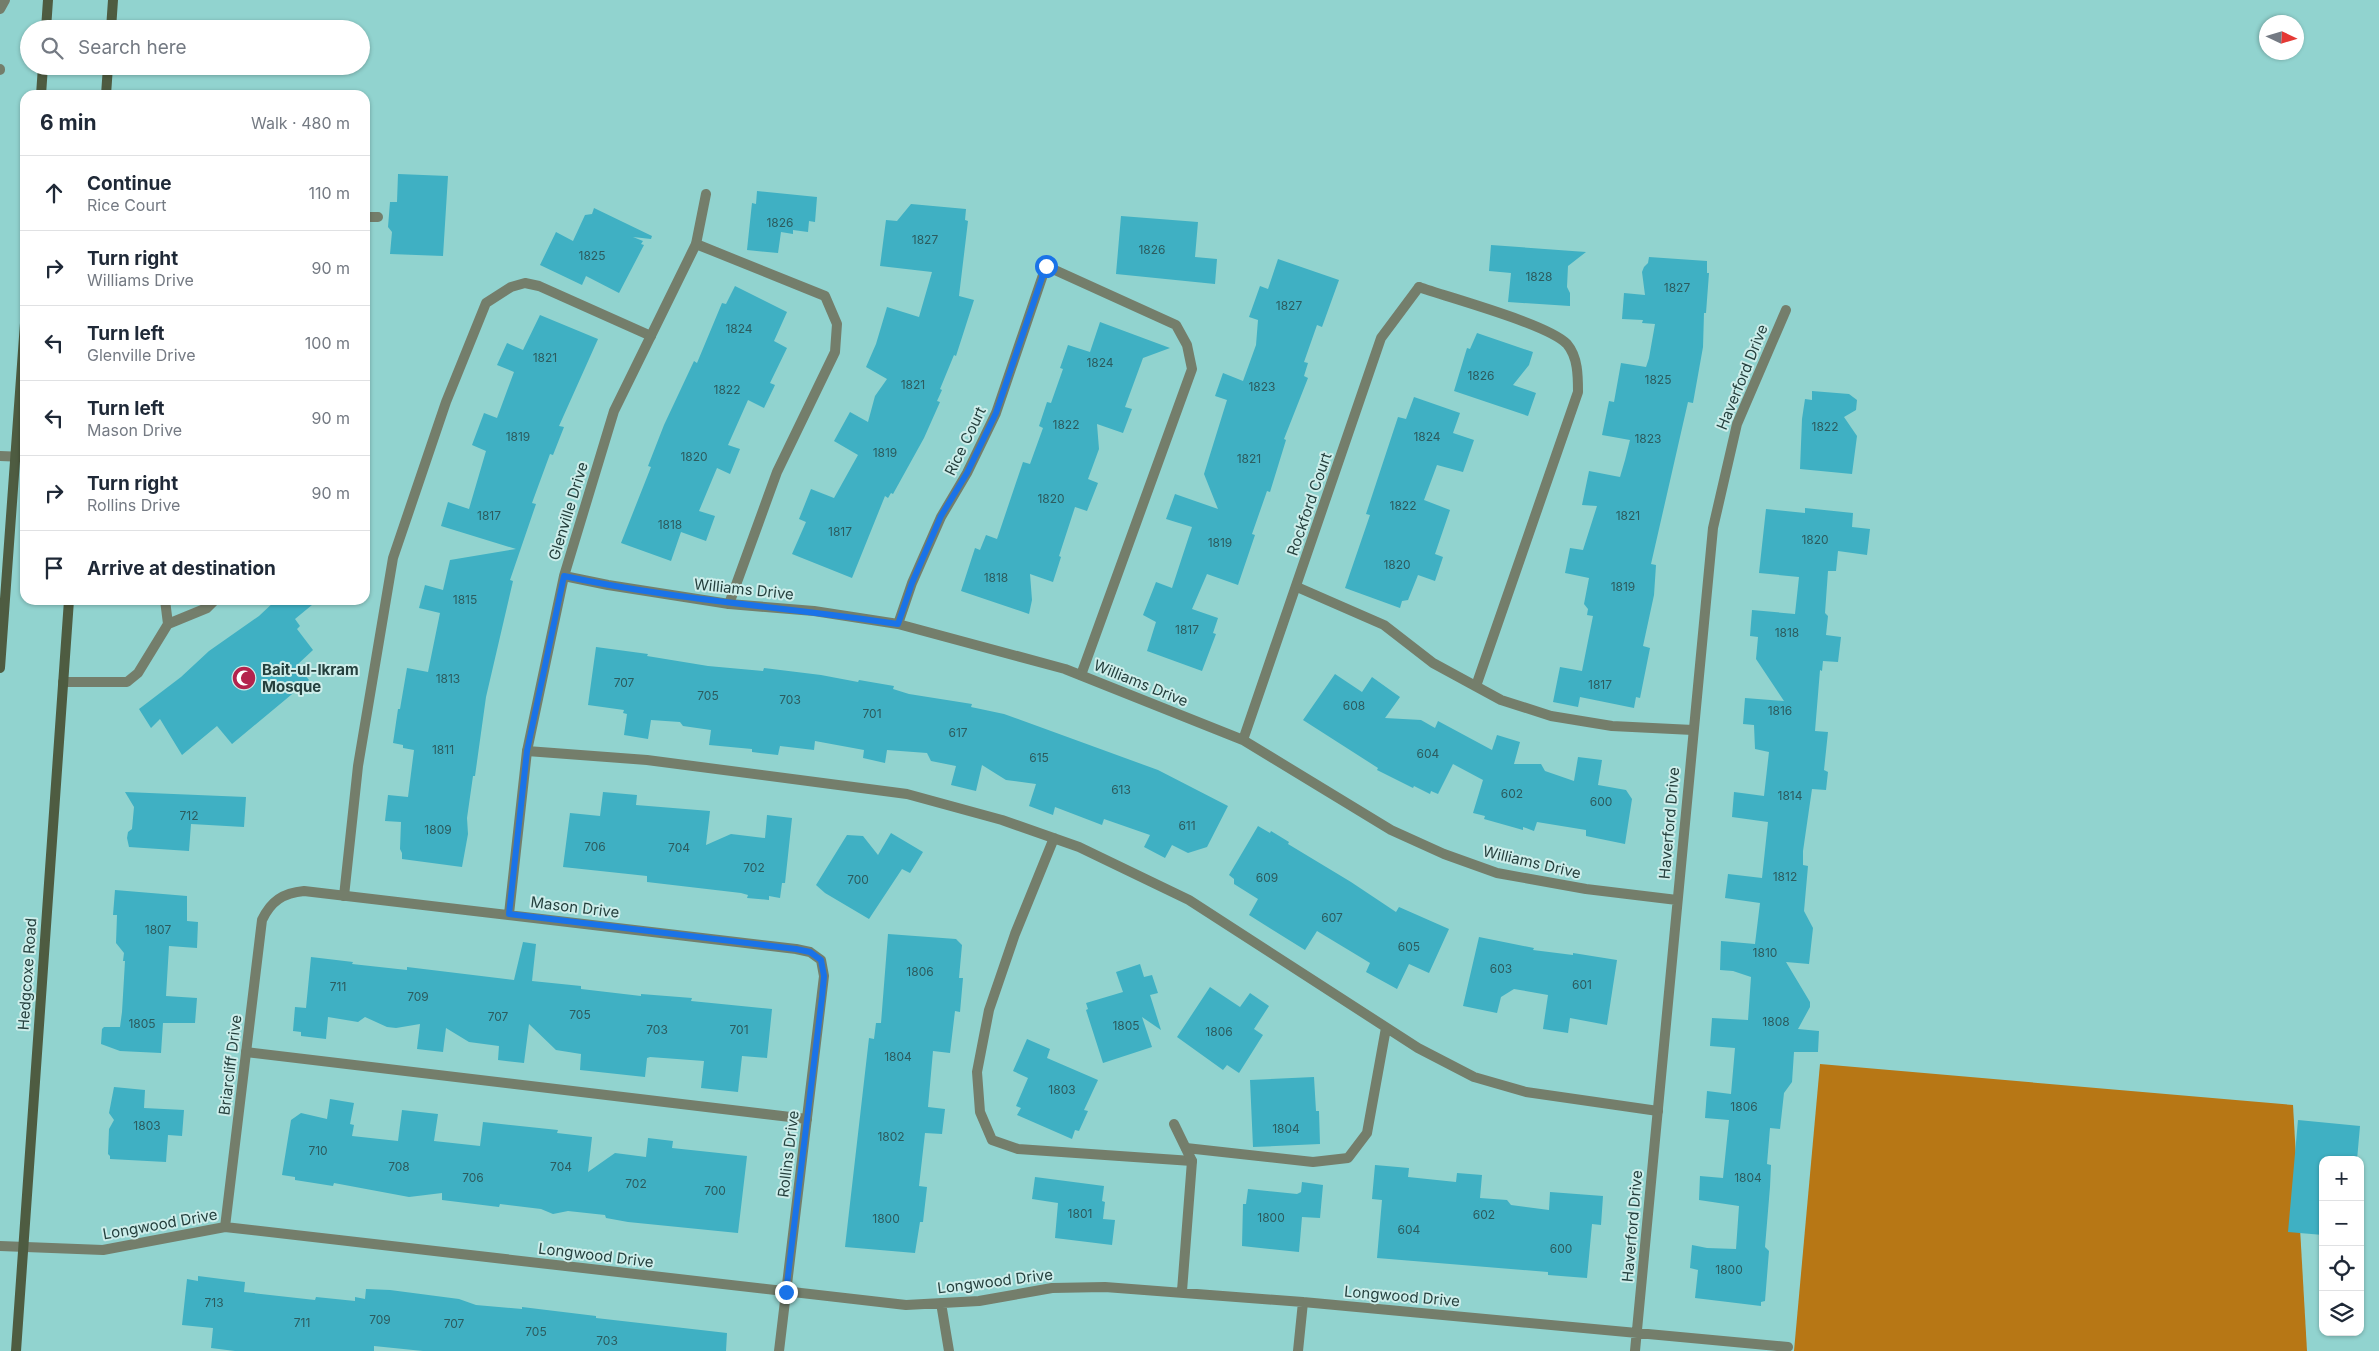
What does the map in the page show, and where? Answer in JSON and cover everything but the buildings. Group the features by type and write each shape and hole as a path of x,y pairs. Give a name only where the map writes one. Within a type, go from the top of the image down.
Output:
{"main road":[{"path":"47,20 48,0"},
{"path":"112,20 113,0"},
{"path":"41,90 42,75"},
{"path":"106,90 107,75"},
{"path":"0,668 20,457"},
{"name":"Hedgcoxe Road","path":"16,1351 69,605"}],"street":[{"path":"0,9 5,0"},
{"name":"Glenville Drive","path":"509,914 527,751 564,576 614,411 696,244 706,194"},
{"path":"370,217 378,218"},
{"path":"696,244 825,296 837,324 835,352 777,472 729,604"},
{"name":"Rice Court","path":"898,624 912,583 941,516 967,473 996,413 1046,266 1176,325 1187,345 1192,369 1081,675"},
{"path":"344,896 358,766 393,558 446,402 486,302 511,287 525,283 539,286 651,336"},
{"name":"Rockford Court","path":"1243,740 1381,338 1419,287 1546,330 1567,344 1578,368 1578,392 1476,686"},
{"name":"Haverford Drive","path":"1635,1351 1713,528 1737,424 1786,310"},
{"path":"0,456 20,457"},
{"name":"Williams Drive","path":"564,576 608,586 729,604 814,611 898,624 957,638 1081,675 1243,740 1392,830 1453,857 1506,874 1586,890 1677,900"},
{"path":"1297,587 1384,625 1433,663 1501,700 1551,716 1612,726 1693,730"},
{"path":"166,605 168,624"},
{"path":"63,682 127,682 138,673 168,624 210,605"},
{"path":"527,751 647,760 907,794 1002,820 1079,847 1189,900 1418,1048 1483,1080 1526,1092 1658,1110"},
{"path":"1054,838 1016,934 989,1010 977,1072 980,1112 992,1140 1018,1149 1192,1161"},
{"name":"Mason Drive","path":"268,908 278,898 290,892 304,891 796,949 810,952 821,960"},
{"name":"Briarcliff Drive","path":"225,1227 262,920 268,908"},
{"name":"Rollins Drive","path":"779,1351 822,997 824,976 821,960"},
{"path":"1186,1148 1313,1162 1348,1158 1367,1133 1386,1028"},
{"path":"246,1052 807,1120"},
{"path":"1174,1124 1192,1161 1182,1291"},
{"name":"Longwood Drive","path":"0,1246 103,1250 225,1227 906,1305 979,1301 1052,1288 1105,1287 1182,1291 1636,1332 1788,1348"},
{"path":"1298,1351 1303,1302"},
{"path":"941,1303 949,1351"}],"shaded area":[{"path":"1820,1064 2293,1105 2307,1351 1794,1351"}],"place":[{"name":"Bait-ul-Ikram Mosque","path":"244,678"}],"route":[{"path":"786,1292 822,997 824,976 821,960 810,952 796,949 509,914 527,751 564,576 608,586 729,604 814,611 898,624 912,583 941,516 967,473 996,413 1046,266"}]}
